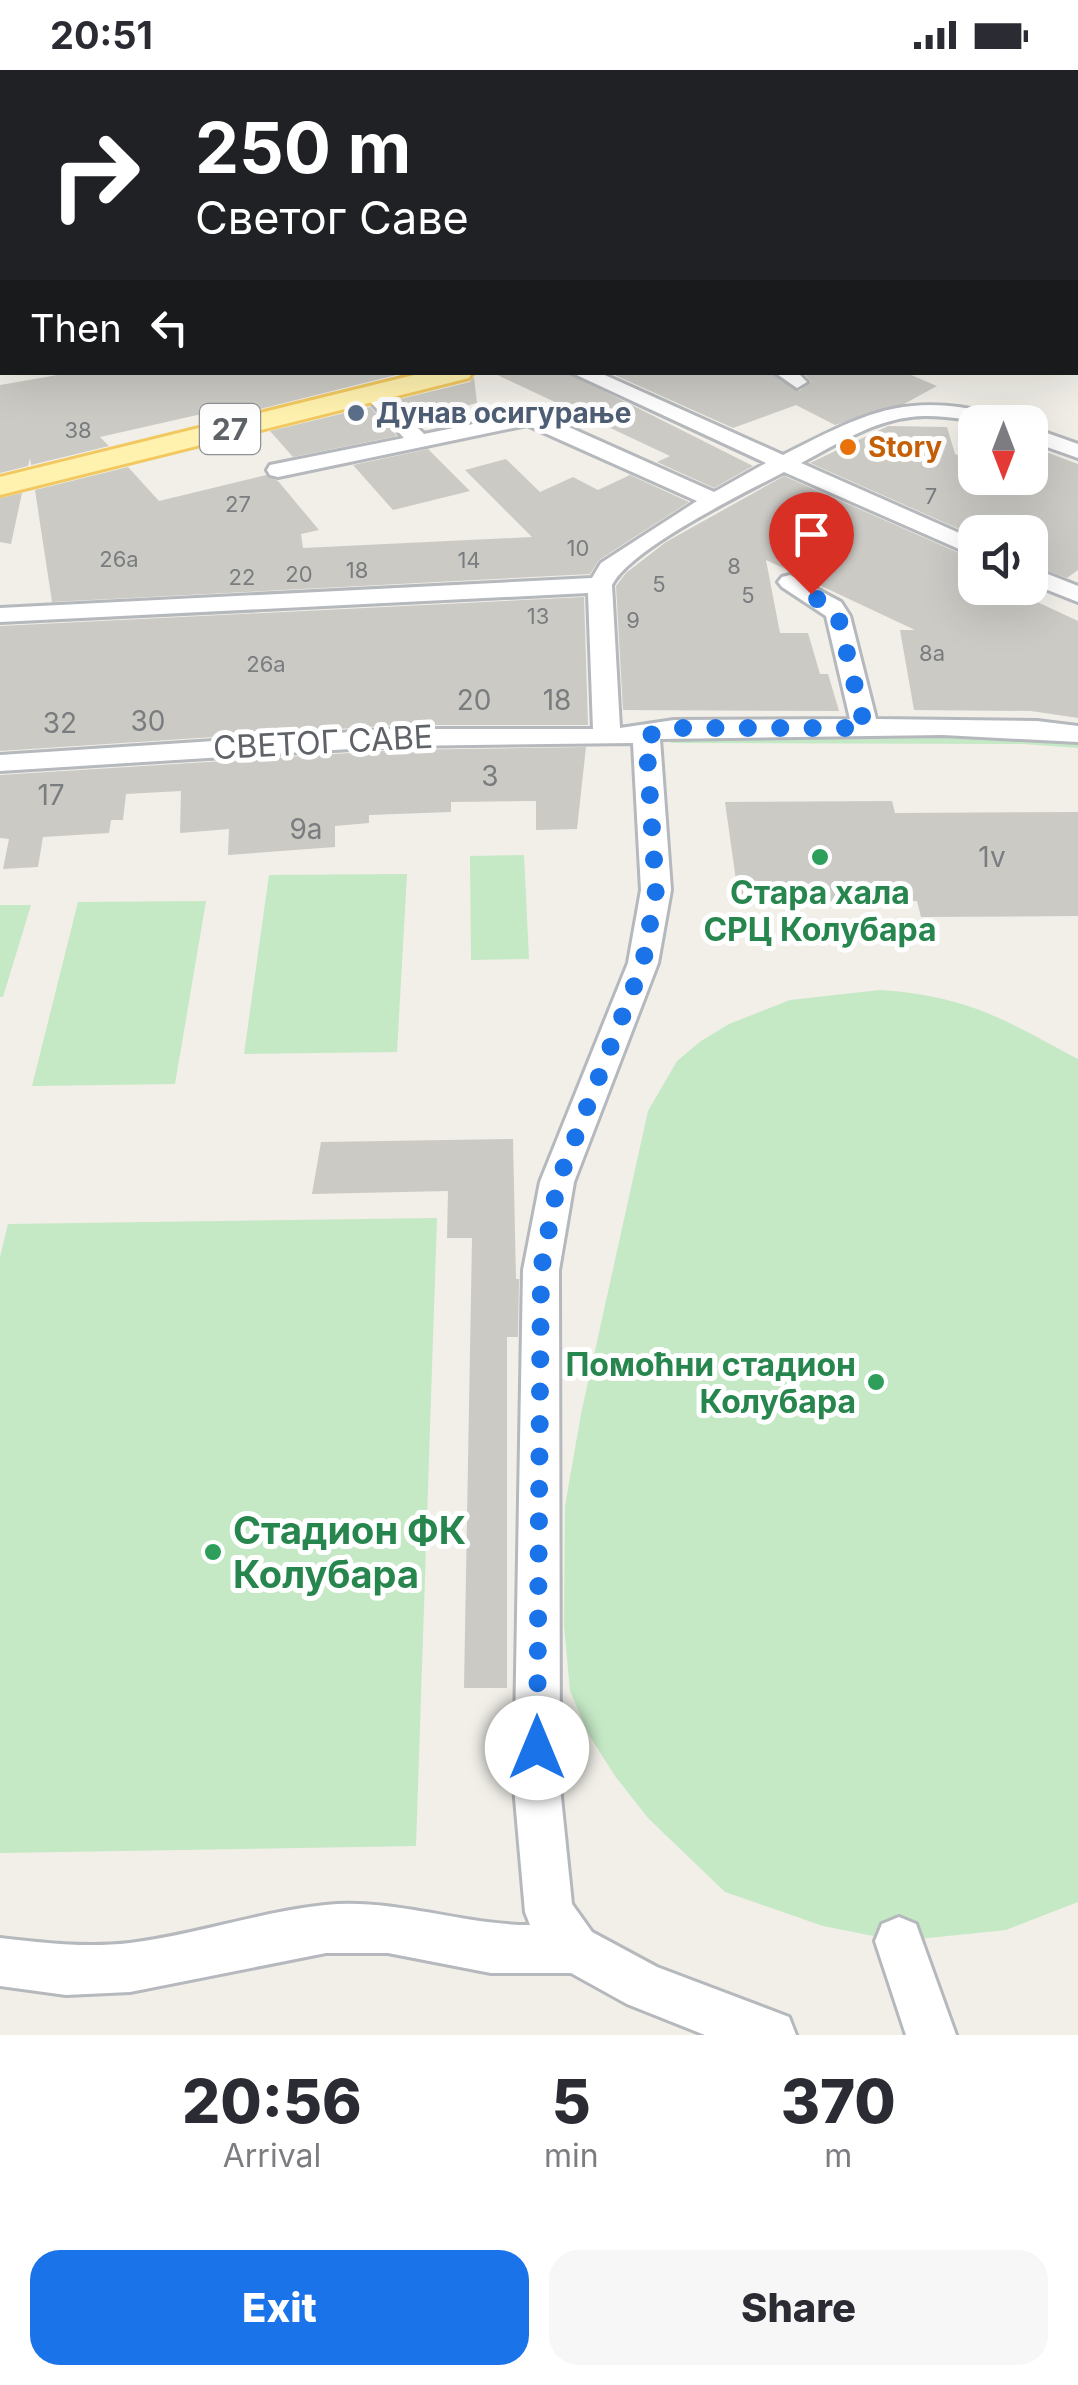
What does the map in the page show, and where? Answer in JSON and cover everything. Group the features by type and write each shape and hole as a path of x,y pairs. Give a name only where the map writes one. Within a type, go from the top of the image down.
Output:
{"main road":[{"name":"27","path":"0,486 448,375"}],"street":[{"path":"587,375 958,542"},
{"path":"373,394 419,441"},
{"path":"771,2035 644,1987 576,1950 549,1912 537,1787 541,1270 558,1182 643,963 656,890 600,585 609,568 715,501 869,420 898,412 958,412"},
{"path":"278,470 501,422 544,422 715,501"},
{"path":"1048,440 1078,452"},
{"path":"790,582 832,607 838,616 865,728"},
{"path":"1048,582 1078,595"},
{"path":"0,615 600,585"},
{"name":"СВЕТОГ САВЕ","path":"0,763 316,740 627,735 674,728 1037,729 1078,734"},
{"name":"СВЕТОГ САВЕ","path":"627,735 679,747 1010,747 1078,751"},
{"path":"0,1962 66,1970 130,1966 326,1929 388,1929 491,1950 576,1950"},
{"path":"899,1942 931,2035"}],"green space":[{"path":"670,737 1021,737 1078,741 1078,748 1023,744 671,743"},
{"path":"524,855 529,959 471,960 470,856"},
{"path":"407,874 397,1052 244,1054 269,875"},
{"path":"206,901 175,1084 32,1086 78,902"},
{"path":"0,905 31,905 3,997 0,997"},
{"path":"880,990 962,1004 1006,1021 1078,1059 1078,1902 1006,1930 899,1941 823,1926 725,1892 648,1818 589,1735 570,1691 564,1625 565,1506 581,1414 648,1111 677,1061 729,1024 790,1000"},
{"name":"Стадион ФК Колубара","path":"437,1218 416,1846 0,1853 0,1257 8,1224"}],"building":[{"path":"58,375 396,375 252,411 246,404 100,437 109,446 31,465 30,458 28,466 0,473 0,385"},
{"path":"497,375 572,375 753,466 714,488 657,462 670,456"},
{"path":"615,375 775,375 799,391 811,382 805,375 911,375 937,386 904,404 835,425 796,405 733,428"},
{"path":"474,377 477,403 440,412 446,418 420,424 396,400 470,382"},
{"path":"370,407 397,436 293,457 270,431"},
{"path":"888,426 947,427 958,455 958,495 1048,495 1048,453 1078,464 1078,570 1067,578 1048,571 1048,515 958,515 958,528 810,463"},
{"path":"428,449 470,491 393,510 353,465"},
{"path":"506,459 540,492 573,477 598,490 630,475 689,502 599,560 590,574 52,602 35,490 128,467 159,501 266,475 278,481 319,530 301,534 303,548 532,537 465,470"},
{"path":"784,476 958,553 958,605 1044,605 1078,621 1078,718 1031,711 914,710 900,630 915,630 766,560 780,633 808,633 820,674 828,674 839,711 623,710 616,586 626,573 666,542"},
{"path":"22,493 11,544 0,542 0,498"},
{"path":"584,597 588,725 398,725 0,751 0,626"},
{"path":"586,747 577,829 536,830 536,801 451,802 451,812 369,815 369,823 335,826 335,847 228,855 229,829 180,833 181,791 126,794 123,820 111,820 109,833 43,837 38,867 3,869 9,839 0,838 0,775 398,750"},
{"path":"892,801 895,813 1078,812 1078,916 921,917 917,901 739,902 725,802"},
{"path":"513,1139 519,1279 518,1337 507,1337 507,1688 464,1688 472,1238 447,1238 448,1191 312,1194 321,1142"}],"place":[{"name":"Дунав осигурање","path":"356,413"},
{"name":"Story","path":"848,447"},
{"name":"Стара хала СРЦ Колубара","path":"820,857"},
{"name":"Помоћни стадион Колубара","path":"876,1382"},
{"name":"Стадион ФК Колубара","path":"213,1552"}],"route":[{"path":"537,1748 541,1270 558,1182 643,963 656,890 646,736 674,728 865,728 838,616 832,607 811,594"}]}
